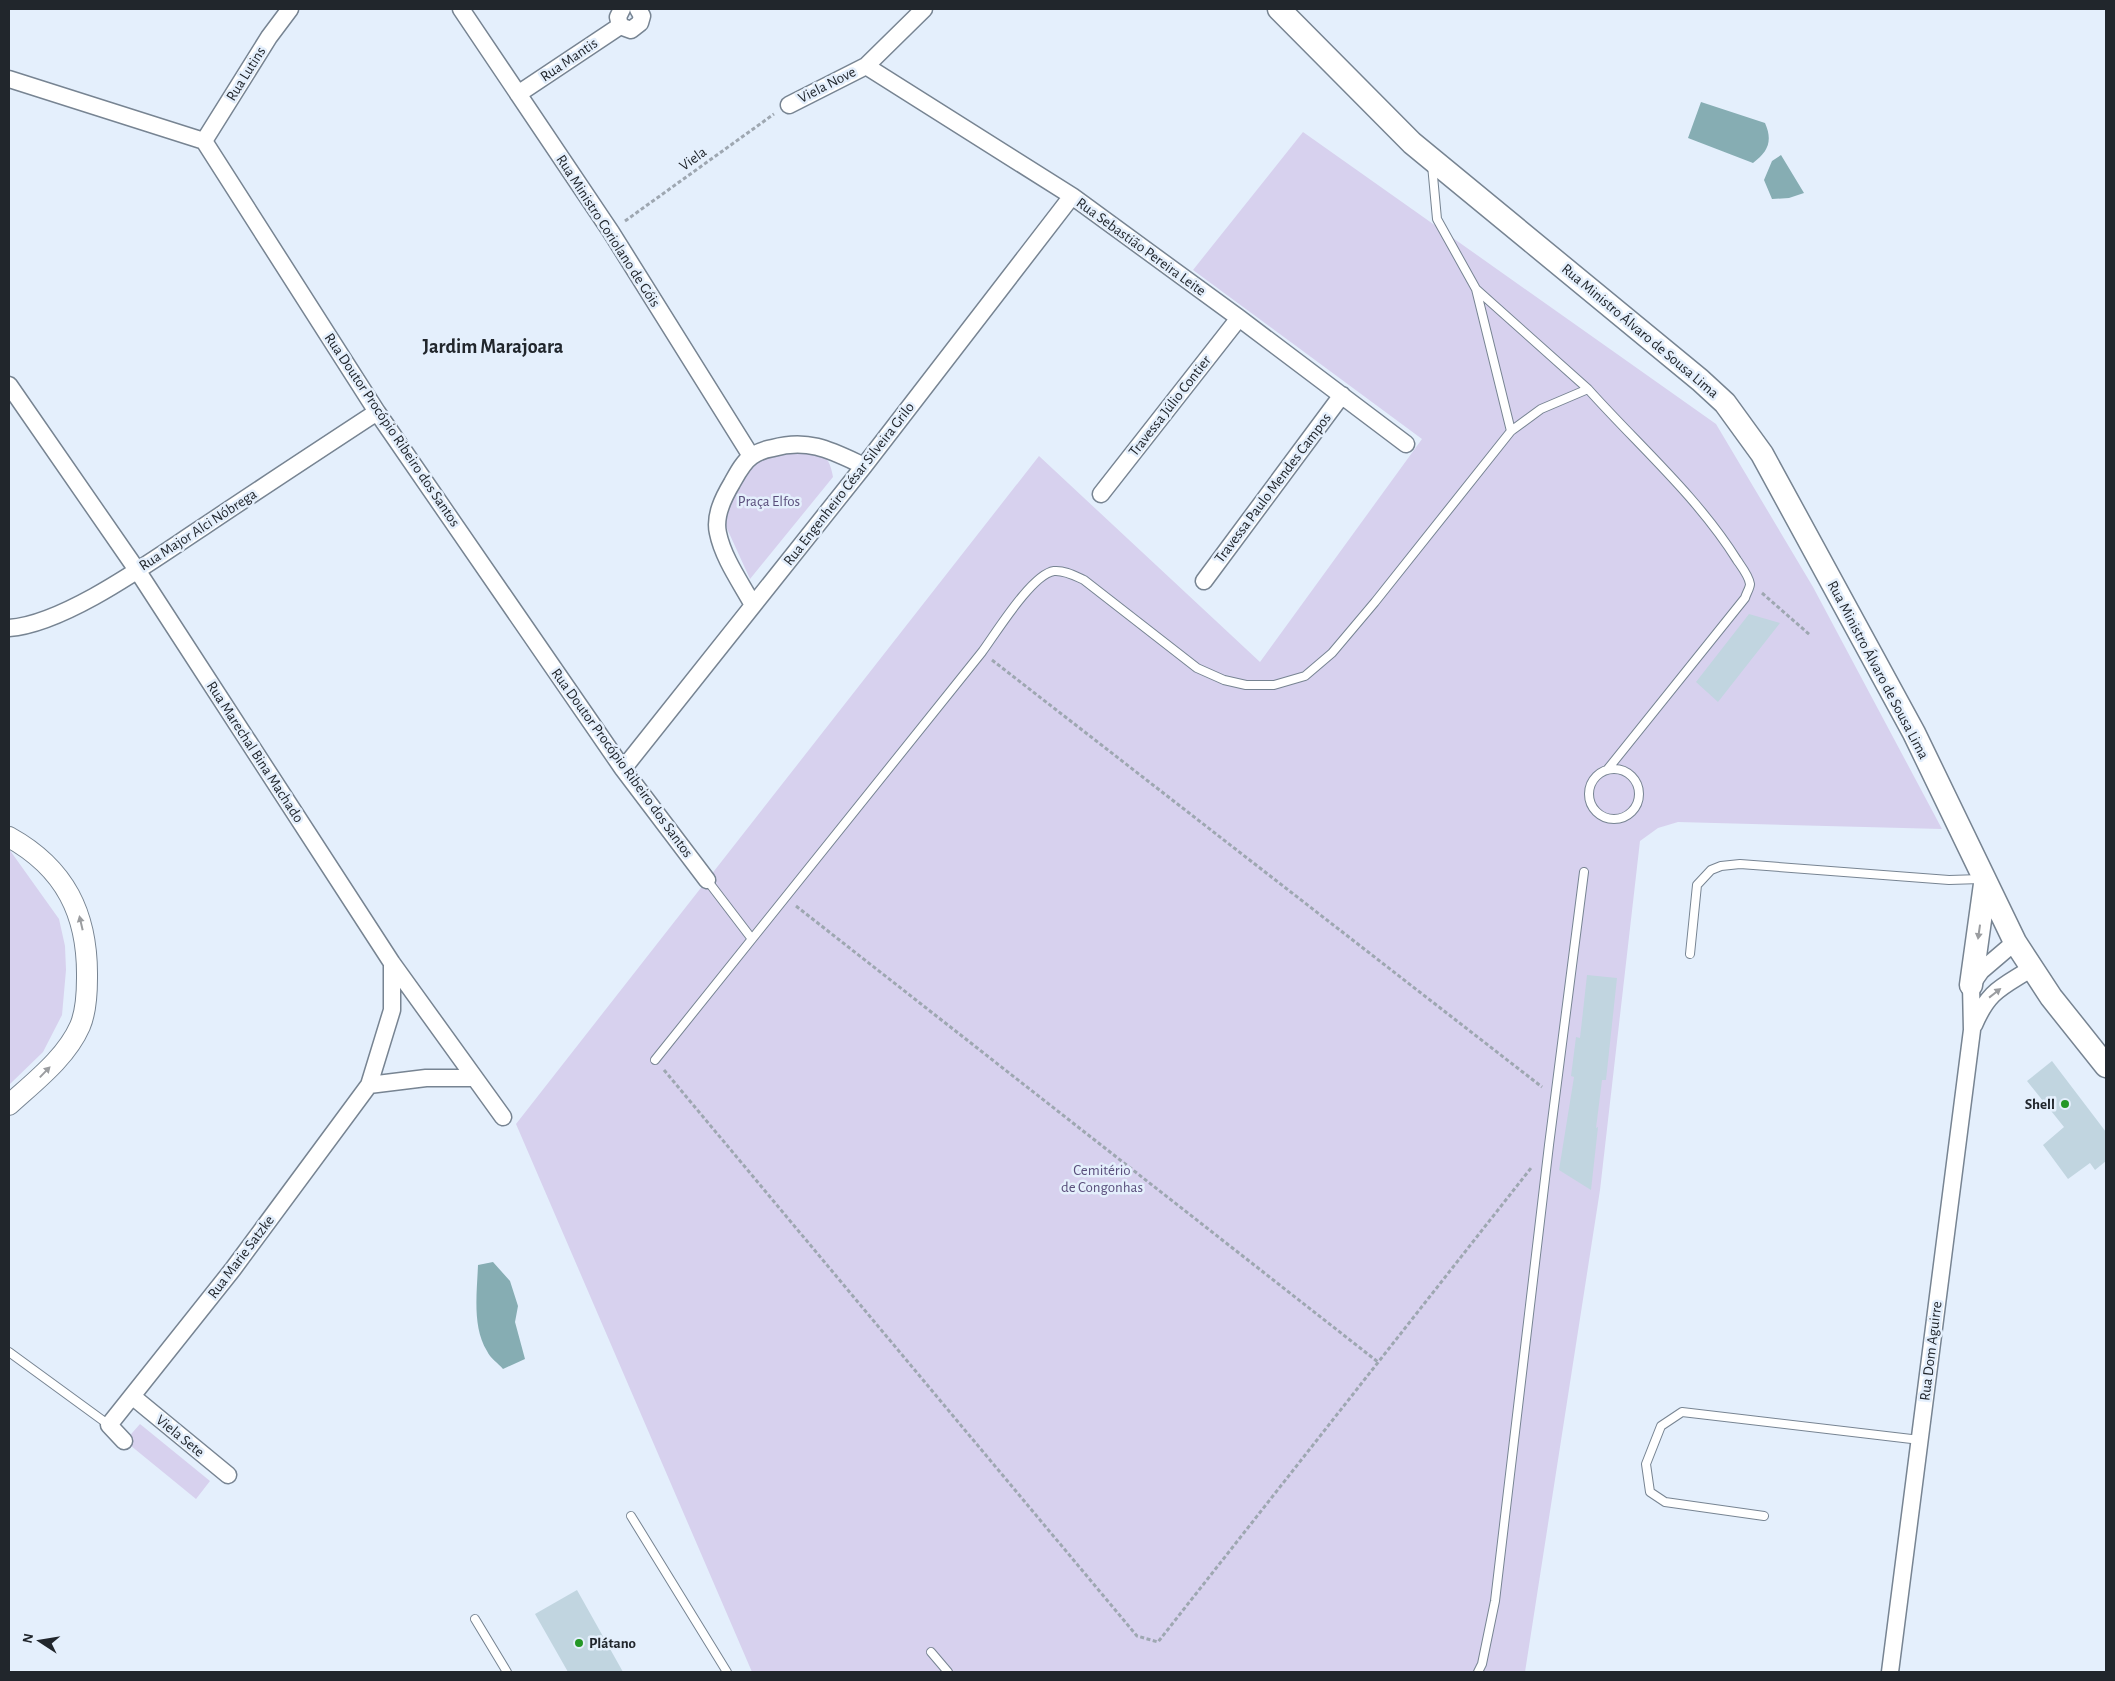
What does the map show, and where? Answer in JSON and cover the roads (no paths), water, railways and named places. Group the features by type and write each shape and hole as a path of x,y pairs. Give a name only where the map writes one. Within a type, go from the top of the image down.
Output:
{"main road":[{"name":"Rua Ministro Álvaro de Sousa Lima","path":"1279,9 1412,143 1700,380 1725,403 1762,454 1914,733 2015,942 2051,998 2106,1066"},
{"path":"1971,985 1984,881"}],"street":[{"name":"Rua Lutins","path":"204,141 269,37 290,9"},
{"name":"Rua Ministro Coriolano de Góis","path":"461,9 610,232 751,456"},
{"path":"620,26 618,17 622,9"},
{"name":"Rua Mantis","path":"518,94 620,26 631,30 638,26 642,16 638,9"},
{"name":"Viela Nove","path":"789,105 866,66 924,9"},
{"name":"Rua Sebastião Pereira Leite","path":"866,66 1072,196 1239,318 1406,444"},
{"path":"9,79 204,141"},
{"name":"Rua Doutor Procópio Ribeiro dos Santos","path":"204,141 377,412 623,769 706,880"},
{"name":"Rua Engenheiro César Silveira Grilo","path":"623,769 864,466 1072,196"},
{"name":"Travessa Júlio Contier","path":"1101,494 1239,318"},
{"name":"Rua Marechal Bina Machado","path":"9,384 137,570 392,963 503,1117"},
{"name":"Travessa Paulo Mendes Campos","path":"1204,580 1342,396"},
{"name":"Rua Major Alci Nóbrega","path":"9,628 49,618 90,598 137,570 377,412"},
{"path":"753,605 725,552 718,533 718,516 723,497 741,468 751,456 766,449 788,444 811,444 831,450 864,466"},
{"path":"9,837 22,844 49,866 68,889 78,911 88,954 87,992 80,1026 66,1049 37,1080 9,1105"},
{"path":"1971,985 1981,971 2015,942"},
{"name":"Rua Marie Satzke","path":"109,1425 233,1269 369,1085 392,1010 392,963"},
{"name":"Rua Dom Aguirre","path":"1972,1030 1982,1006 1990,995 2032,968"},
{"name":"Rua Dom Aguirre","path":"1890,1672 1972,1030 1971,985"},
{"path":"369,1085 426,1078 475,1078"},
{"name":"Viela Sete","path":"132,1396 228,1475"},
{"path":"109,1425 124,1441"}],"lane":[{"path":"1432,159 1437,219 1476,289 1511,431"},
{"path":"1476,289 1588,389 1612,417 1681,487 1725,540 1750,584 1745,598 1607,770 1593,780 1590,788 1591,804 1601,816 1609,819 1624,817 1631,813 1639,799 1636,782 1624,771 1607,770"},
{"path":"655,1060 982,652 1033,583 1044,574 1055,571 1068,573 1084,580 1197,668 1224,680 1246,686 1274,685 1305,676 1332,653 1375,602 1511,431 1541,409 1588,389"},
{"path":"1690,954 1697,885 1711,870 1721,866 1740,864 1984,881"},
{"path":"1478,1672 1482,1664 1496,1601 1549,1145 1584,872"},
{"path":"706,880 752,939"},
{"path":"9,1352 109,1425"},
{"path":"1764,1516 1665,1502 1650,1492 1646,1464 1661,1426 1682,1412 1920,1440"},
{"path":"631,1516 726,1672"},
{"path":"475,1619 506,1672"},
{"path":"931,1652 948,1672"}],"place":[{"name":"Shell","path":"2065,1104"},
{"name":"Plátano","path":"579,1643"}],"district":[{"name":"Jardim Marajoara","path":"493,347"}],"park label":[{"name":"Praça Elfos","path":"769,501"},
{"name":"Cemitério de Congonhas","path":"1102,1178"}]}
